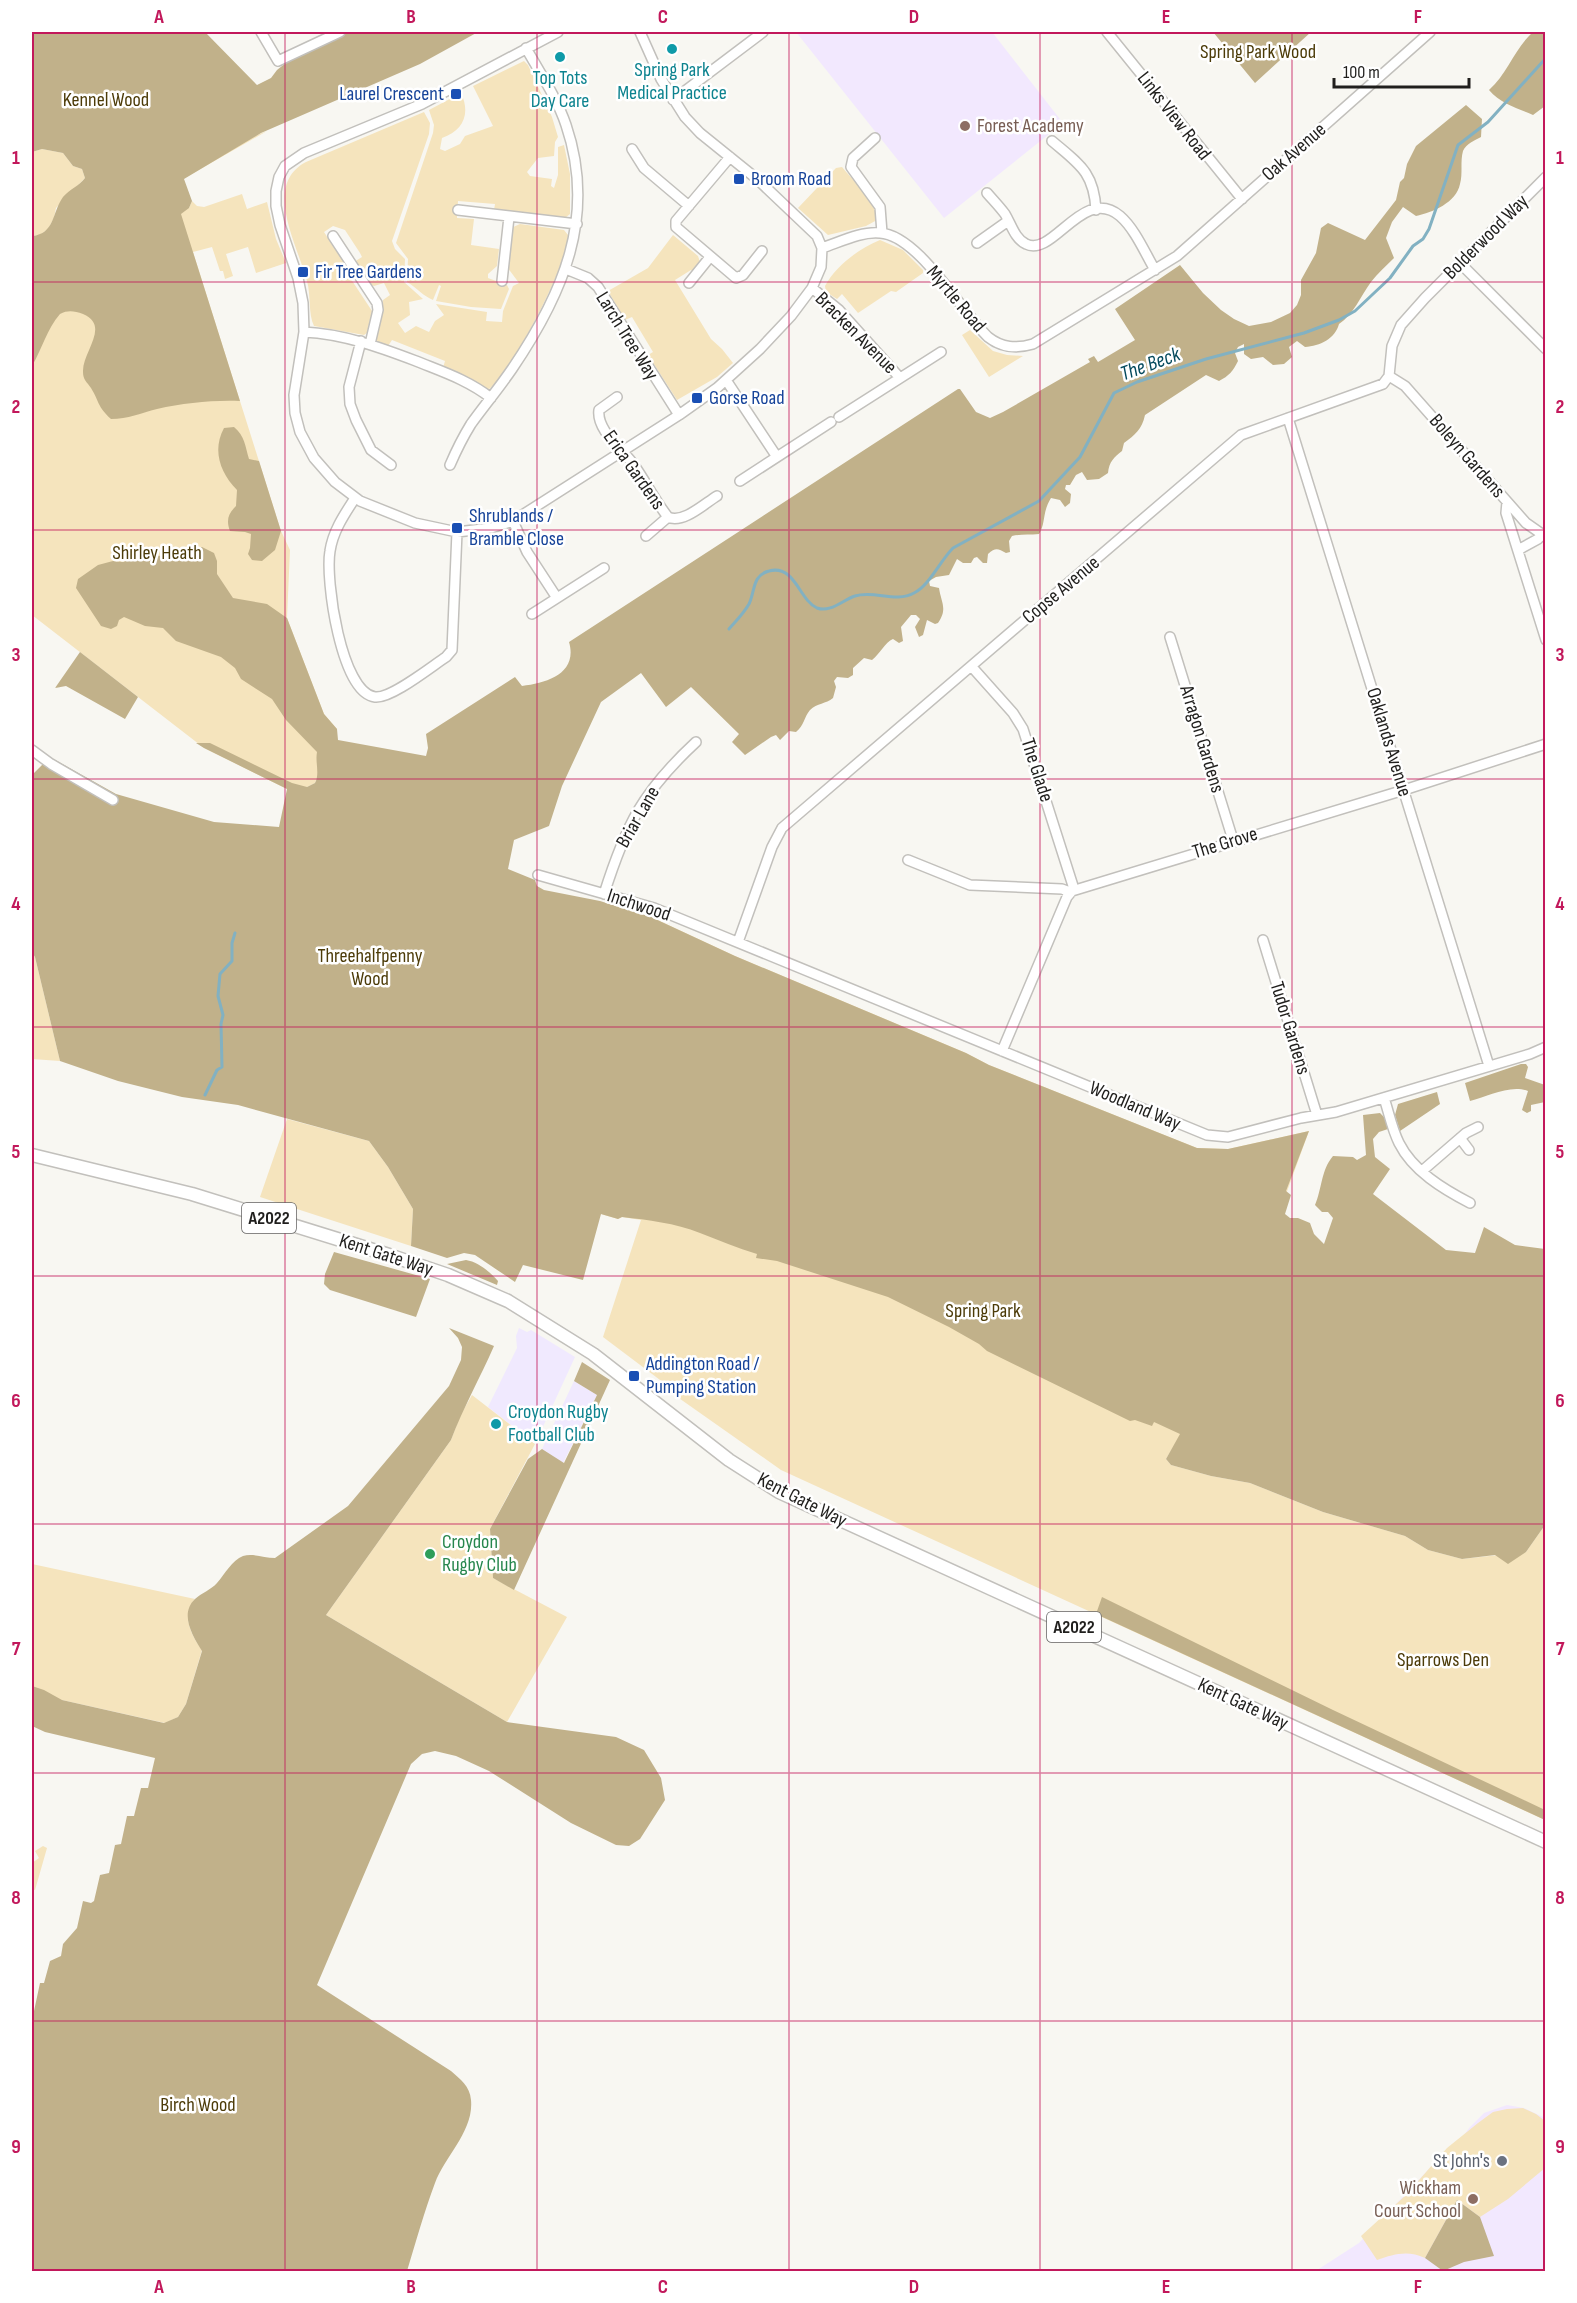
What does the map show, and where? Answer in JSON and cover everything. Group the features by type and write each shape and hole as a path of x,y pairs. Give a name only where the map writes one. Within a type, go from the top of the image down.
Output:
{"main road":[{"name":"Kent Gate Way","path":"32,1155 214,1201 399,1258 448,1275 508,1301 593,1354 729,1460 779,1492 1545,1842"}],"street":[{"path":"261,32 274,59 281,61 340,32"},
{"path":"558,32 422,104 297,157 285,166 278,184 276,206 282,235 301,293 304,332 294,395 297,422 305,441 321,467 335,482 355,498 374,508 415,523 457,532 491,528 513,521 679,415 726,380 781,327 812,288 821,267 822,248 813,232 730,157 694,128 661,79 640,32"},
{"path":"674,100 763,32"},
{"name":"Links View Road","path":"1107,32 1242,199"},
{"name":"Oak Avenue","path":"1038,342 1177,256 1430,32"},
{"path":"450,465 470,426 537,329 566,268 577,224 578,186 569,135 557,103 526,48"},
{"path":"822,248 862,236 882,233 879,207 851,167 854,158 875,138"},
{"path":"1052,141 1080,166 1090,179 1095,194 1096,210"},
{"path":"632,148 644,168 689,206"},
{"path":"730,157 676,221 676,227 734,277 740,277 762,251"},
{"name":"Bolderwood Way","path":"1389,376 1395,337 1401,325 1425,297 1543,184"},
{"path":"987,193 1019,239 1034,246 1046,242 1077,217 1096,210 1107,210 1121,217 1155,270"},
{"path":"458,210 577,224"},
{"path":"502,281 509,217"},
{"path":"977,243 1008,221"},
{"name":"Myrtle Road","path":"882,233 895,236 912,248 977,326 993,341 1010,347 1023,347 1038,342"},
{"path":"333,236 377,303 378,310 349,387 350,404 371,450 391,465"},
{"path":"689,283 710,257"},
{"path":"1460,263 1545,349"},
{"name":"Larch Tree Way","path":"566,268 588,278 598,287 679,415"},
{"name":"Bracken Avenue","path":"812,288 839,310 900,378"},
{"path":"304,332 366,342 464,380 490,398"},
{"path":"740,481 941,352"},
{"name":"Copse Avenue","path":"738,942 776,836 782,828 1241,435 1377,388 1389,376"},
{"name":"Boleyn Gardens","path":"1389,376 1400,382 1411,393 1529,526 1543,536"},
{"path":"726,380 777,458"},
{"name":"Erica Gardens","path":"618,397 601,408 598,413 603,426 622,452 636,466 668,517"},
{"name":"Oaklands Avenue","path":"1288,418 1490,1066"},
{"path":"646,536 668,517 675,520 682,518 717,496"},
{"path":"355,498 334,534 329,553 328,580 338,636 354,675 363,690 372,696 379,697 392,692 446,657 452,650 457,532"},
{"path":"1508,502 1505,510 1545,640"},
{"path":"513,521 527,552 558,598"},
{"path":"1518,550 1543,536"},
{"path":"532,614 603,568"},
{"name":"Arragon Gardens","path":"1170,637 1233,840"},
{"name":"The Glade","path":"972,666 1023,729 1072,891"},
{"path":"680,741 688,749"},
{"name":"Briar Lane","path":"604,894 633,817 654,786 696,742"},
{"name":"The Grove","path":"1072,891 1233,840 1404,790 1545,744"},
{"path":"32,750 51,764 113,800"},
{"path":"908,861 970,885 1072,891 1002,1051"},
{"name":"Inchwood","path":"538,875 654,908 738,942"},
{"name":"Tudor Gardens","path":"1263,940 1317,1115"},
{"name":"Woodland Way","path":"738,942 1207,1135 1228,1137 1336,1112 1490,1066 1545,1047"},
{"path":"1384,1098 1398,1142 1422,1171 1439,1186 1470,1203"},
{"path":"1422,1171 1460,1138 1478,1127"},
{"path":"1460,1138 1469,1150"}],"shaded area":[{"name":"Forest Academy","path":"796,32 992,32 1063,123 944,218"},
{"path":"519,1328 527,1332 531,1330 575,1357 535,1444 488,1407 517,1348 516,1336"},
{"path":"574,1381 597,1395 563,1463 542,1449"},
{"name":"Wickham Court School","path":"1507,2105 1524,2108 1545,2118 1545,2271 1314,2272 1359,2243 1444,2153 1449,2154 1484,2113"}],"green space":[{"name":"Kennel Wood","path":"32,32 205,32 257,85 271,78 287,62 349,32 478,32 420,64 261,133 184,179 192,201 189,208 181,214 240,401 188,404 111,419 106,415 83,375 84,364 95,332 95,325 91,319 74,312 60,314 32,366 32,236 49,227 63,197 85,178 82,169 73,166 63,153 42,149 32,152"},
{"name":"Spring Park Wood","path":"1213,32 1311,32 1255,83"},
{"path":"1533,32 1546,32 1545,106 1533,115 1504,102 1489,90"},
{"path":"524,61 552,117 558,137 555,142 554,156 538,158 527,172 530,176 552,179 551,186 554,188 558,175 558,147 564,145 570,174 570,214 565,218 494,210 495,204 458,201 457,218 474,219 471,245 499,249 497,266 488,274 488,278 507,285 509,289 501,309 436,301 441,286 439,285 433,300 407,282 408,259 396,243 433,133 434,125 429,110 461,93 465,108 463,121 455,131 442,138 440,149 445,151 460,144 465,136 493,126 473,86"},
{"name":"Threehalfpenny Wood","path":"1466,105 1482,119 1481,137 1468,144 1463,151 1458,191 1443,206 1423,214 1416,216 1403,207 1392,222 1386,238 1394,258 1373,279 1353,310 1339,324 1330,338 1316,345 1305,347 1297,341 1289,347 1292,357 1284,364 1273,365 1263,357 1251,359 1244,354 1244,344 1238,347 1235,353 1238,361 1225,377 1219,381 1206,375 1145,415 1140,428 1124,443 1122,451 1112,460 1108,473 1099,479 1087,480 1082,472 1076,475 1070,485 1066,485 1065,489 1071,494 1070,503 1065,507 1060,500 1051,498 1039,534 1012,536 1009,541 1010,552 993,550 988,554 987,563 983,563 977,557 971,563 963,563 957,559 949,575 936,577 929,581 930,586 939,588 942,602 943,614 938,623 927,620 923,635 919,637 915,627 920,619 916,615 911,615 901,627 903,641 899,643 893,639 872,660 864,658 853,668 853,675 848,678 837,677 834,681 836,687 833,698 813,708 799,730 789,731 780,740 776,735 771,737 745,755 732,742 739,734 691,687 666,707 641,673 601,702 562,786 549,826 514,840 508,869 535,880 537,886 544,890 600,901 651,917 735,956 966,1053 989,1065 1197,1148 1228,1149 1309,1131 1286,1191 1291,1195 1285,1214 1290,1218 1298,1218 1310,1223 1314,1234 1324,1244 1333,1218 1328,1212 1322,1212 1315,1205 1326,1167 1333,1156 1353,1157 1357,1160 1366,1155 1363,1115 1380,1113 1385,1118 1388,1129 1379,1132 1373,1139 1375,1157 1390,1169 1373,1194 1446,1250 1475,1253 1484,1227 1515,1245 1545,1249 1545,1525 1526,1552 1508,1564 1495,1555 1462,1559 1428,1550 1405,1536 1323,1512 1250,1483 1211,1476 1171,1465 1166,1459 1180,1434 1154,1422 1152,1426 1135,1420 1130,1421 987,1351 949,1327 888,1297 777,1261 756,1258 757,1254 681,1227 632,1218 618,1219 601,1214 583,1280 523,1265 515,1282 475,1255 464,1253 447,1258 411,1246 413,1209 388,1167 369,1141 238,1105 182,1097 118,1081 60,1061 32,952 32,775 50,757 116,794 214,822 279,827 287,789 196,743 210,743 292,783 307,787 315,783 317,775 317,752 286,720 272,699 241,679 235,668 221,657 176,641 163,628 145,626 124,617 119,620 117,626 111,629 101,626 76,588 78,579 98,565 113,561 123,562 144,554 170,557 190,548 202,547 214,553 217,561 217,574 233,598 267,604 287,618 324,714 337,729 338,740 426,756 428,748 426,734 515,677 522,686 542,682 559,674 569,662 571,653 569,642 958,389 976,412 990,418 1090,362 1088,359 1094,356 1098,362 1135,340 1115,309 1180,265 1203,293 1221,310 1249,326 1271,322 1290,313 1297,305 1301,295 1301,280 1316,253 1321,228 1328,223 1365,240 1396,200 1400,182 1404,178 1407,164 1416,146"},
{"path":"424,112 430,123 429,134 392,241 395,249 405,259 404,282 423,299 409,302 410,315 398,323 405,333 416,326 429,332 435,321 444,315 436,304 487,312 486,321 502,322 503,311 513,286 519,283 507,267 511,228 520,224 564,230 568,235 559,269 537,317 511,362 488,390 466,377 443,368 445,361 392,340 388,346 377,342 375,337 383,300 390,295 384,283 374,286 369,284 354,262 362,257 360,253 345,230 333,226 324,232 345,264 343,267 372,311 367,333 364,335 314,326 307,281 287,217 286,185 293,172 306,162"},
{"name":"Shirley Heath","path":"267,131 183,179 189,208 192,201 197,206 204,207 242,194 247,209 267,202 276,239 286,263 256,273 248,247 226,254 233,276 225,279 212,247 193,252 281,531 290,550 287,618 324,714 337,729 315,783 307,787 287,789 204,748 32,615 32,299 86,203"},
{"path":"42,149 63,153 73,166 82,169 85,178 56,208 48,229 40,235 32,236 32,152"},
{"path":"842,167 869,198 877,220 866,226 828,235 798,208 836,168"},
{"path":"673,235 698,256 700,262 694,272 691,270 675,280 711,339 733,363 717,377 677,400 648,355 653,352 632,317 625,320 608,291 648,268"},
{"path":"880,240 903,250 923,270 923,273 896,292 891,291 858,313 842,294 837,299 826,292 825,286 848,259"},
{"path":"970,330 993,351 1023,356 989,377 962,335"},
{"path":"234,427 243,438 249,459 259,461 281,531 275,550 262,561 252,560 248,554 251,534 230,531 229,527 228,517 236,506 237,490 222,469 218,453 220,436 224,428"},
{"path":"80,652 138,697 125,719 66,686 55,688"},
{"name":"Spring Park","path":"651,917 735,956 966,1053 989,1065 1197,1148 1228,1149 1309,1131 1245,1307 1333,1332 1178,1439 1166,1459 1171,1465 1211,1476 1250,1483 1323,1512 1405,1536 1428,1550 1462,1559 1526,1552 1545,1525 1545,1820 781,1470 666,1389 668,1386 603,1337 641,1220 622,1217 618,1219 601,1214"},
{"path":"32,952 35,957 60,1061 32,1059"},
{"path":"1526,1064 1528,1067 1525,1078 1545,1085 1545,1102 1531,1105 1531,1111 1527,1113 1522,1110 1528,1091 1521,1089 1499,1092 1470,1101 1465,1083"},
{"path":"1437,1092 1440,1104 1400,1131 1395,1115 1398,1104"},
{"path":"287,1119 369,1141 388,1167 413,1209 411,1246 260,1197"},
{"path":"334,1252 430,1279 416,1317 330,1290 324,1284 325,1274"},
{"path":"466,1260 487,1270 498,1281 497,1285 447,1264"},
{"name":"Birch Wood","path":"449,1328 494,1346 451,1440 326,1615 507,1722 616,1737 644,1750 661,1778 665,1800 640,1839 629,1846 616,1845 571,1823 489,1771 456,1756 435,1751 422,1754 411,1764 317,1985 451,2071 469,2091 471,2111 468,2122 435,2183 407,2271 32,2271 32,2011 34,2011 40,1983 44,1983 50,1961 61,1956 63,1944 77,1928 83,1901 91,1903 94,1901 100,1875 109,1873 115,1845 121,1844 127,1816 134,1816 141,1788 148,1788 155,1758 45,1732 32,1726 32,1686 62,1700 164,1723 178,1717 186,1704 202,1651 189,1625 190,1605 197,1597 215,1585 239,1558 251,1555 275,1558 348,1506 449,1386 461,1360 462,1347"},
{"path":"582,1362 610,1380 514,1590 493,1578 490,1529 528,1459 542,1449 564,1463 597,1395 574,1381"},
{"name":"Croydon Rugby Club","path":"472,1395 535,1444 490,1529 493,1578 567,1617 507,1722 326,1615 451,1440 460,1416"},
{"path":"32,1564 195,1599 188,1618 194,1638 202,1650 186,1704 178,1717 165,1723 62,1700 32,1726"},
{"path":"1102,1597 1545,1810 1545,1820 1096,1614"},
{"path":"43,1846 47,1848 35,1890 32,1889 32,1863 39,1858 35,1851"},
{"path":"1523,2108 1545,2121 1545,2168 1508,2199 1480,2217 1457,2200 1425,2258 1413,2254 1401,2254 1377,2260 1361,2236 1406,2195 1447,2148 1478,2123 1493,2112"},
{"path":"1457,2200 1480,2217 1494,2256 1464,2262 1443,2271 1425,2258"}],"waterway":[{"name":"The Beck","path":"729,629 749,604 757,580 769,571 778,570 785,573 811,604 822,609 827,609 855,596 870,594 900,597 914,593 925,585 953,548 1039,501 1080,457 1114,393 1137,382 1206,359 1304,333 1339,320 1355,311 1390,278 1413,246 1423,239 1429,229 1458,145 1488,122 1546,58"},
{"path":"205,1095 217,1070 222,1067 221,1024 223,1015 218,996 220,974 232,961 232,943 235,933"}],"place":[{"name":"Spring Park Medical Practice","path":"672,49"},
{"name":"Top Tots Day Care","path":"560,57"},
{"name":"Laurel Crescent","path":"456,94"},
{"name":"Forest Academy","path":"965,126"},
{"name":"Broom Road","path":"739,179"},
{"name":"Fir Tree Gardens","path":"303,272"},
{"name":"Gorse Road","path":"697,398"},
{"name":"Shrublands / Bramble Close","path":"457,528"},
{"name":"Addington Road / Pumping Station","path":"634,1376"},
{"name":"Croydon Rugby Football Club","path":"496,1424"},
{"name":"Croydon Rugby Club","path":"430,1554"},
{"name":"St John's","path":"1502,2161"},
{"name":"Wickham Court School","path":"1473,2199"}],"park label":[{"name":"Sparrows Den","path":"1443,1660"}]}
